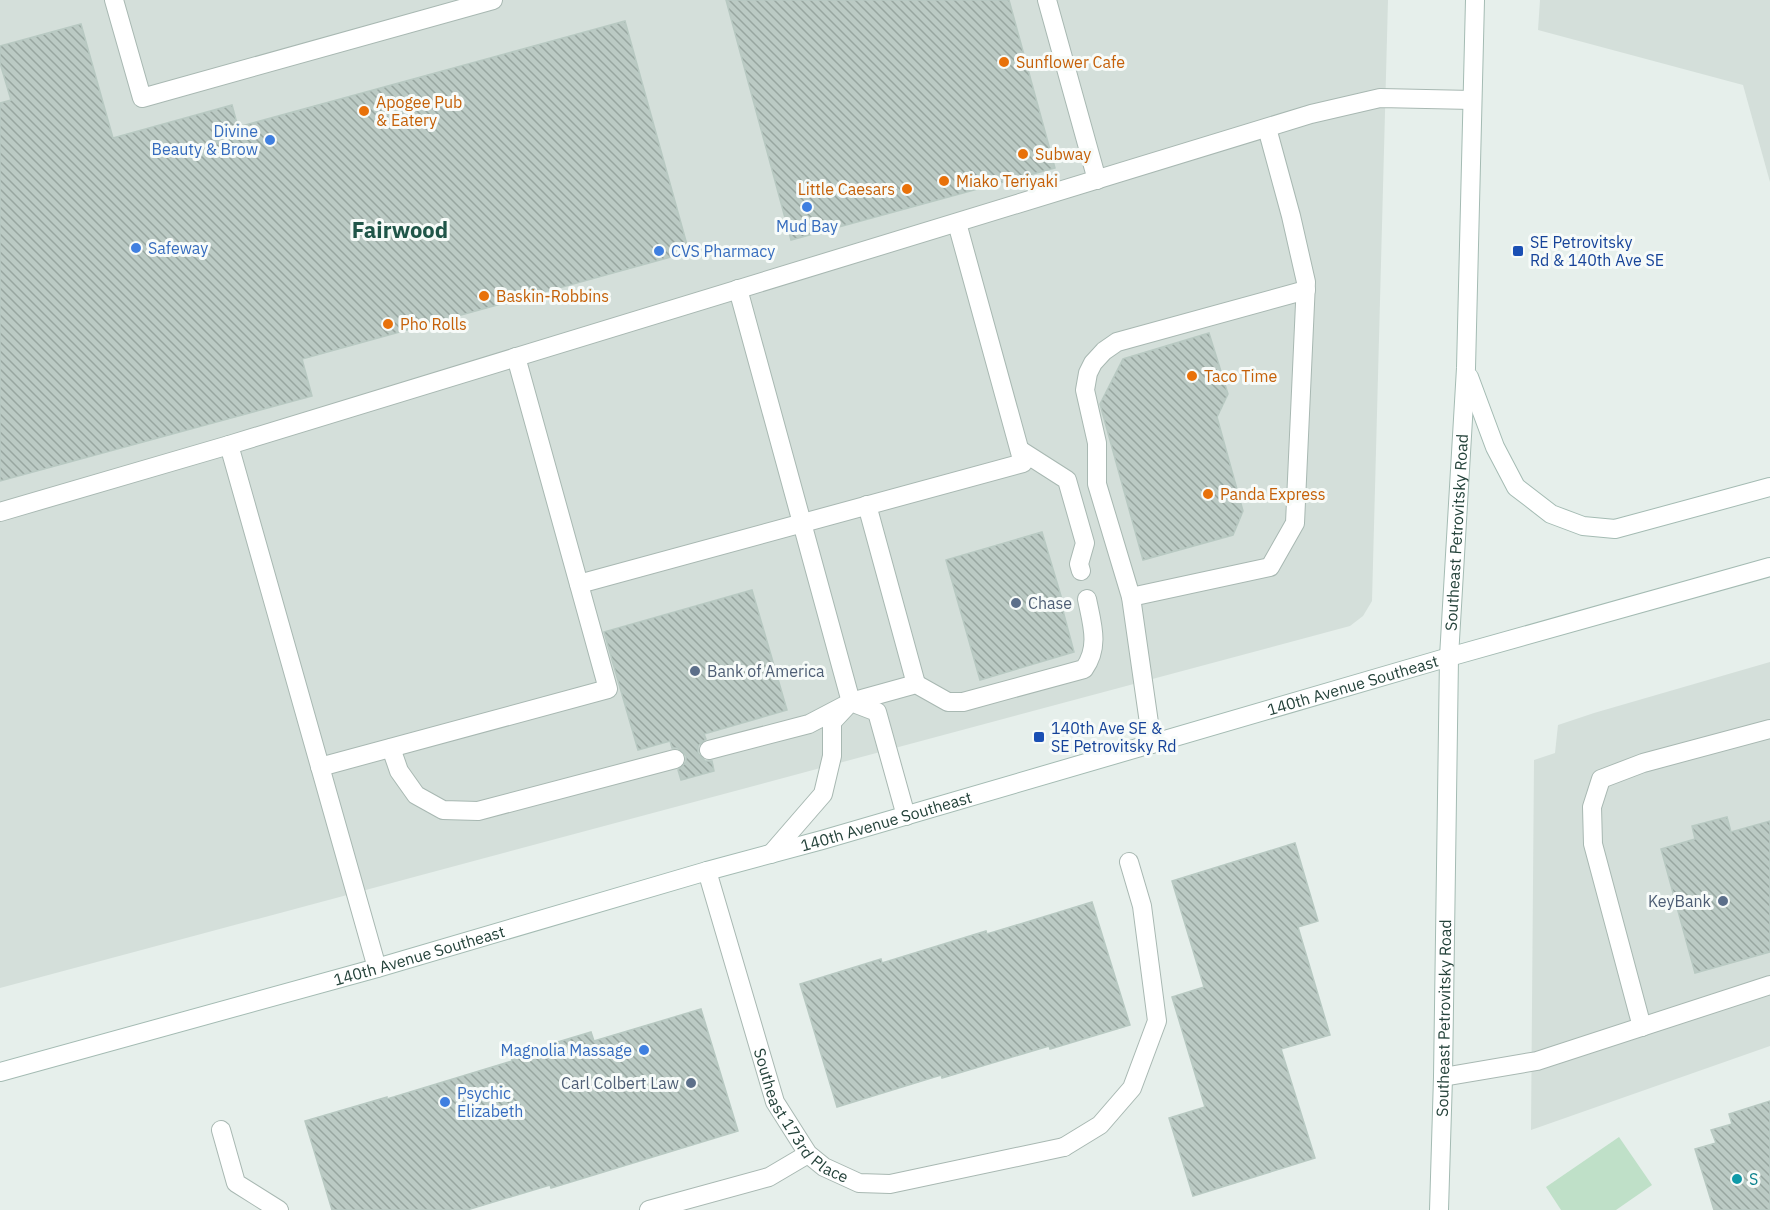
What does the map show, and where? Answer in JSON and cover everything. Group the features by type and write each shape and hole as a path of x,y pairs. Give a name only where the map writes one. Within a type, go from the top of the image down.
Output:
{"main road":[{"path":"114,0 142,98 493,0"},
{"path":"1047,0 1097,180"},
{"name":"Southeast Petrovitsky Road","path":"1439,1210 1449,657 1466,369 1475,0"},
{"path":"0,512 229,445 1311,114 1380,98 1472,100"},
{"path":"1131,597 1270,567 1295,523 1306,282 1267,128"},
{"path":"579,584 1023,463 957,223"},
{"path":"738,289 852,702"},
{"path":"1152,744 1131,597 1097,484 1097,443 1084,390 1088,373 1093,363 1104,351 1117,342 1306,290"},
{"path":"320,767 608,689 516,357"},
{"path":"1466,369 1495,447 1516,487 1551,514 1583,526 1615,529 1770,487"},
{"path":"229,445 377,968"},
{"path":"1020,450 1067,480 1085,543 1078,564 1081,571"},
{"path":"867,505 916,684"},
{"name":"140th Avenue Southeast","path":"0,1072 377,968 1449,657 1770,567"},
{"path":"709,750 809,724 852,702 916,684 948,702 963,702 1084,669 1092,658 1094,643 1087,599"},
{"path":"852,702 877,712 906,816"},
{"path":"771,854 823,794 832,756 831,722 852,702"},
{"path":"1642,1027 1593,843 1592,807 1601,779 1643,763 1770,729"},
{"path":"391,748 399,771 416,795 442,810 466,811 478,811 675,759"},
{"name":"Southeast 173rd Place","path":"707,871 775,1101 808,1154 824,1167 859,1183 890,1184 1064,1147 1100,1125 1132,1088 1156,1021 1142,906 1129,862"},
{"path":"1443,1077 1537,1061 1770,985"},
{"path":"221,1130 237,1183 279,1210"},
{"path":"649,1210 769,1176 808,1154"}],"shaded area":[{"path":"0,0 1388,0 1372,601 1363,616 1350,626 0,988"},
{"path":"1540,0 1770,0 1770,182 1743,85 1538,30"},
{"path":"1770,662 1770,1046 1531,1130 1534,760 1555,753 1558,725"}],"green space":[{"path":"1619,1137 1652,1185 1616,1210 1561,1210 1546,1187"}],"building":[{"path":"726,0 1009,0 1055,168 791,240"},
{"path":"625,21 689,252 302,359 312,396 0,481 0,103 11,100 0,63 0,46 81,24 113,138 232,105 238,127"},
{"path":"1209,333 1228,394 1217,417 1243,511 1233,535 1143,560 1100,404 1123,359"},
{"name":"Chase","path":"1042,532 1064,606 1062,607 1074,652 980,680 946,560"},
{"name":"Bank of America","path":"752,590 787,710 704,734 706,739 698,746 698,753 705,761 712,761 714,771 681,780 678,770 686,762 686,756 678,748 672,748 670,741 638,750 604,632"},
{"name":"KeyBank","path":"1727,817 1731,832 1770,821 1770,952 1695,973 1661,849 1695,839 1692,826"},
{"path":"1295,843 1318,921 1298,927 1330,1035 1281,1049 1315,1158 1193,1196 1169,1118 1205,1107 1172,997 1204,987 1172,881"},
{"path":"1092,902 1130,1025 942,1078 941,1075 837,1107 800,984 881,959 882,963 986,931 987,934"},
{"path":"701,1009 738,1131 551,1188 550,1185 467,1210 332,1210 305,1121 512,1061 511,1056 591,1032 594,1041"},
{"name":"S","path":"1770,1101 1770,1210 1714,1210 1695,1149 1716,1143 1711,1130 1732,1124 1729,1114"}],"place":[{"name":"Sunflower Cafe","path":"1004,62"},
{"name":"Apogee Pub & Eatery","path":"364,111"},
{"name":"Divine Beauty & Brow","path":"270,140"},
{"name":"Subway","path":"1023,154"},
{"name":"Miako Teriyaki","path":"944,181"},
{"name":"Little Caesars","path":"907,189"},
{"name":"Mud Bay","path":"807,207"},
{"name":"Safeway","path":"136,248"},
{"name":"CVS Pharmacy","path":"659,251"},
{"name":"SE Petrovitsky Rd & 140th Ave SE","path":"1518,251"},
{"name":"Baskin-Robbins","path":"484,296"},
{"name":"Pho Rolls","path":"388,324"},
{"name":"Taco Time","path":"1192,376"},
{"name":"Panda Express","path":"1208,494"},
{"name":"Chase","path":"1016,603"},
{"name":"Bank of America","path":"695,671"},
{"name":"140th Ave SE & SE Petrovitsky Rd","path":"1039,737"},
{"name":"KeyBank","path":"1723,901"},
{"name":"Magnolia Massage","path":"644,1050"},
{"name":"Carl Colbert Law","path":"691,1083"},
{"name":"Psychic Elizabeth","path":"445,1102"},
{"name":"S","path":"1737,1179"}],"district":[{"name":"Fairwood","path":"400,229"}]}
